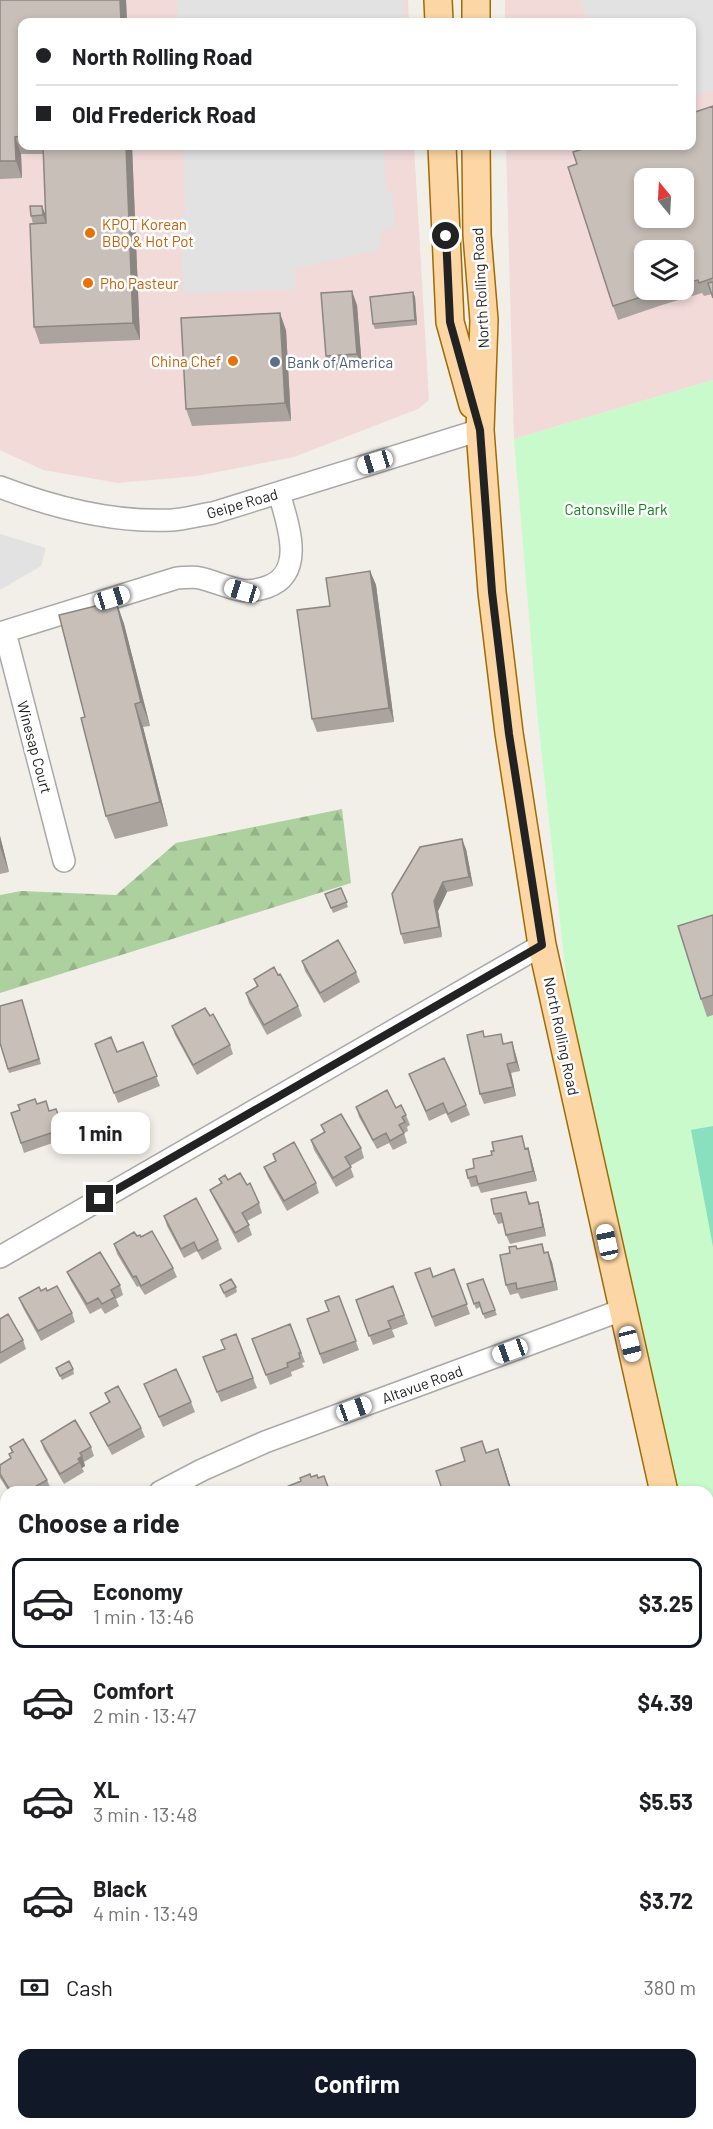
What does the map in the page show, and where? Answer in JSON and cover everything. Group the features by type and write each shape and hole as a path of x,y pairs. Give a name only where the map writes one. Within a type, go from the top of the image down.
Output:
{"main road":[{"path":"438,0 439,18"},
{"path":"476,0 476,18"},
{"name":"North Rolling Road","path":"442,150 450,322 480,430"},
{"name":"North Rolling Road","path":"476,150 477,235 484,320 480,430 492,592 509,734 542,945 663,1486"}],"street":[{"name":"Geipe Road","path":"0,487 40,502 126,519 173,520 213,513 480,430"},
{"path":"2,633 177,578 198,577 242,591 258,590 273,585 285,575 291,561 289,530 279,493"},
{"name":"Winesap Court","path":"2,633 64,861"},
{"path":"0,1257 542,945"},
{"name":"Altavue Road","path":"171,1486 265,1442 622,1310"}],"shaded area":[{"path":"0,0 408,0 409,18 18,18 18,150 414,150 429,400 418,409 294,457 197,476 118,483 43,470 0,450"},
{"path":"177,0 403,0 404,18 178,18"},
{"path":"505,0 713,0 713,380 514,439 506,150 696,150 696,18 505,18"},
{"path":"580,0 713,0 713,90 696,96 696,18 587,18"},
{"path":"183,150 384,150 386,191 393,191 394,229 381,230 381,249 295,269 295,289 183,294 180,216 185,216"},
{"path":"0,534 46,548 41,566 0,590"}],"green space":[{"name":"Catonsville Park","path":"713,380 713,1486 673,1486 570,1012 537,711 514,439"},
{"path":"342,809 351,883 0,993 0,895 21,891 116,895 176,843"},
{"path":"713,1126 713,1247 691,1130"}],"building":[{"path":"0,0 120,0 121,18 18,18 16,161 0,161"},
{"path":"713,106 713,278 699,283 698,280 694,281 694,240 634,240 634,299 613,306 568,167 577,164 573,152 579,150 696,150 696,112"},
{"path":"43,150 126,150 133,323 34,327 30,224 46,223"},
{"path":"30,206 42,206 43,215 31,216"},
{"path":"713,282 713,298 708,283"},
{"path":"352,291 357,354 326,356 321,293"},
{"path":"413,292 415,320 373,324 370,297"},
{"path":"280,313 285,403 186,409 181,318"},
{"path":"370,571 389,708 312,719 297,610 330,606 326,578"},
{"path":"116,601 141,702 135,704 160,802 106,816 81,718 85,717 59,615"},
{"path":"462,839 469,877 443,882 434,901 439,927 401,934 392,894 420,847"},
{"path":"341,888 347,902 331,908 325,894"},
{"path":"713,915 713,995 701,999 678,926"},
{"path":"338,940 356,972 320,993 302,961"},
{"path":"274,967 298,1006 264,1025 246,993 258,986 254,979"},
{"path":"22,1000 39,1059 8,1069 0,1043 0,1006"},
{"path":"205,1008 210,1016 213,1014 230,1045 193,1065 172,1026"},
{"path":"483,1031 484,1037 501,1034 503,1044 512,1042 516,1062 507,1064 513,1087 480,1094 467,1035"},
{"path":"111,1037 117,1052 143,1042 157,1076 114,1093 95,1044"},
{"path":"444,1058 466,1105 448,1114 443,1103 426,1111 409,1074"},
{"path":"387,1090 396,1108 401,1105 406,1115 402,1117 405,1122 399,1125 404,1133 390,1141 386,1133 373,1140 356,1107"},
{"path":"35,1099 37,1104 46,1101 49,1111 56,1109 62,1126 57,1131 21,1143 11,1113 20,1110 18,1105"},
{"path":"341,1114 361,1148 345,1157 351,1167 333,1178 311,1140 325,1132 321,1125"},
{"path":"522,1136 525,1149 528,1148 533,1171 478,1184 476,1176 468,1178 466,1170 474,1168 473,1159 492,1155 491,1151 494,1151 492,1142"},
{"path":"294,1142 316,1183 284,1201 264,1167 276,1161 273,1154"},
{"path":"240,1173 247,1185 250,1183 259,1203 242,1213 249,1225 235,1233 210,1190 222,1183 219,1179 225,1175 228,1180"},
{"path":"526,1192 529,1204 538,1202 543,1227 506,1235 501,1213 494,1214 491,1199"},
{"path":"196,1198 218,1240 198,1251 194,1242 181,1249 164,1216"},
{"path":"152,1231 173,1268 141,1286 136,1276 133,1277 114,1244 134,1232 141,1237"},
{"path":"542,1244 544,1253 548,1252 555,1281 517,1289 516,1283 506,1285 500,1255 510,1253 509,1247 516,1246 517,1249"},
{"path":"100,1252 120,1285 111,1290 115,1297 102,1304 98,1298 87,1304 67,1272"},
{"path":"430,1268 433,1277 454,1269 467,1304 432,1317 415,1273"},
{"path":"231,1279 236,1287 224,1293 220,1285"},
{"path":"483,1279 495,1310 483,1314 479,1302 474,1304 467,1284"},
{"path":"57,1286 72,1313 38,1331 19,1298 39,1287 41,1291 46,1288 47,1291"},
{"path":"393,1286 404,1315 388,1321 391,1328 369,1336 356,1300"},
{"path":"339,1296 356,1341 320,1354 307,1319 329,1311 325,1301"},
{"path":"8,1314 23,1340 0,1353 0,1319"},
{"path":"290,1324 301,1353 299,1353 300,1358 287,1363 288,1367 266,1375 252,1339"},
{"path":"236,1334 253,1378 217,1392 203,1357 225,1349 221,1340"},
{"path":"69,1361 73,1369 60,1376 56,1368"},
{"path":"176,1369 191,1402 159,1417 144,1384"},
{"path":"118,1386 141,1428 108,1446 90,1413 110,1402 105,1393"},
{"path":"75,1420 91,1447 80,1453 82,1456 78,1459 80,1462 60,1474 41,1441"},
{"path":"23,1439 47,1480 36,1486 7,1486 0,1474 0,1465 11,1458 9,1454 13,1452 10,1447"},
{"path":"482,1441 486,1453 498,1449 509,1486 441,1486 436,1471 465,1461 461,1448"},
{"path":"310,1474 311,1477 317,1475 318,1478 324,1476 328,1486 288,1486 301,1481 300,1478"}],"place":[{"name":"KPOT Korean BBQ & Hot Pot","path":"90,233"},
{"name":"Pho Pasteur","path":"88,283"},
{"name":"China Chef","path":"233,361"},
{"name":"Bank of America","path":"275,362"}],"route":[{"path":"100,1199 542,945 509,734 492,592 480,430 450,322 446,236"}]}
